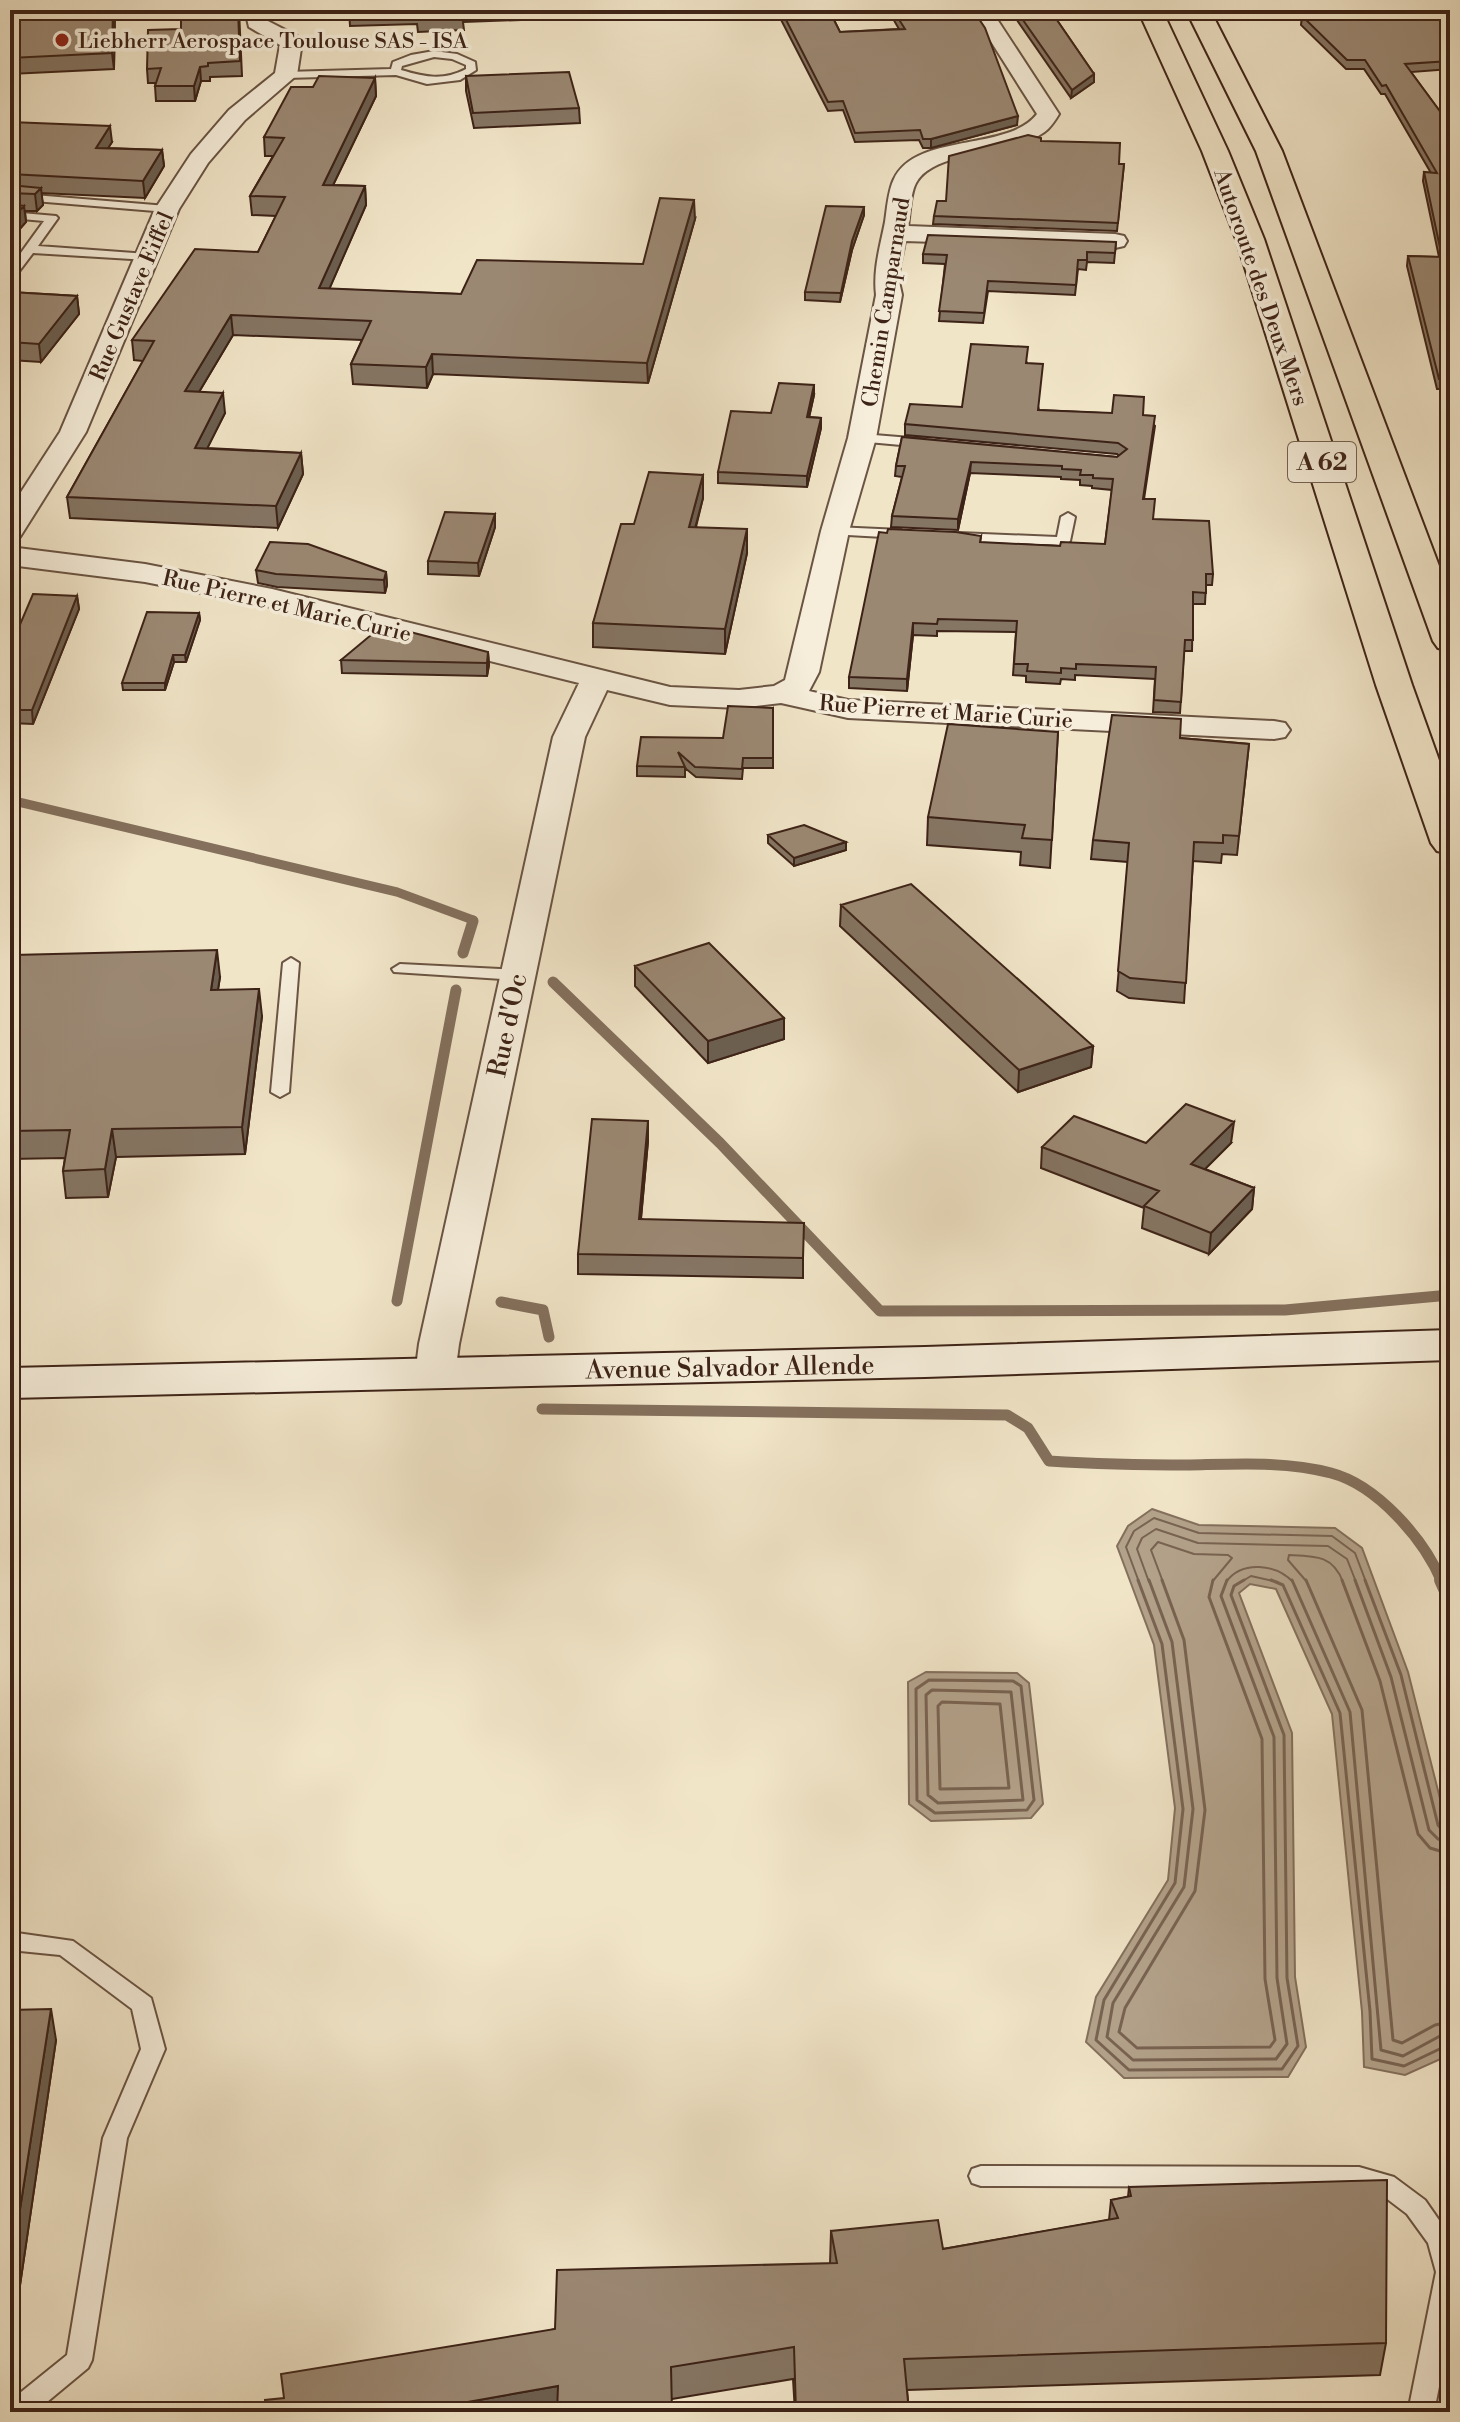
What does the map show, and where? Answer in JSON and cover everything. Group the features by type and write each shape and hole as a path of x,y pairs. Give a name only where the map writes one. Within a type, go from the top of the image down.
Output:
{"highway":[{"name":"Autoroute des Deux Mers","path":"1150,10 1215,151 1250,239 1394,685 1450,843"},
{"name":"Autoroute des Deux Mers","path":"1198,10 1269,151 1450,641"}],"street":[{"path":"255,10 256,23 291,42 286,75"},
{"name":"Chemin Camparnaud","path":"781,694 797,686 804,672 835,531 862,438 889,295 886,277 905,180 914,168 947,152 1026,134 1046,122 1048,114 1045,107 981,10"},
{"name":"Rue Gustave Eiffel","path":"10,531 73,432 167,209 199,159 237,115 286,75"},
{"path":"895,233 1115,241"},
{"name":"Rue Pierre et Marie Curie","path":"10,556 145,573 272,598 670,696 739,699 781,694 848,709 1274,730"},
{"name":"Rue d'Oc","path":"435,1375 436,1355 569,737 596,680"},
{"name":"Avenue Salvador Allende","path":"10,1383 435,1375 1450,1345"}],"lane":[{"path":"286,75 396,72 414,80 444,81 466,74 471,70 471,64 447,55 419,56 397,64 396,72"},
{"path":"10,196 167,209"},
{"path":"10,215 52,218 10,276"},
{"path":"30,249 148,257"},
{"path":"862,438 937,445"},
{"path":"942,536 1063,541 1068,517"},
{"path":"835,531 911,535"},
{"path":"280,1092 291,963"},
{"path":"400,969 518,975"},
{"path":"10,1941 65,1947 143,2004 153,2049 115,2138 79,2360 16,2412"},
{"path":"981,2176 1359,2177 1385,2184 1416,2207 1439,2239 1449,2272 1421,2412"}],"water":[{"path":"1152,1509 1199,1525 1335,1528 1362,1548 1408,1672 1450,1838 1450,2044 1445,2057 1405,2075 1364,2067 1362,2012 1332,1714 1276,1589 1250,1584 1239,1593 1292,1733 1295,1977 1306,2047 1288,2077 1124,2078 1086,2042 1096,1997 1168,1880 1175,1808 1154,1645 1117,1546 1128,1526"},
{"path":"926,1672 1017,1673 1029,1683 1043,1804 1031,1818 931,1821 909,1804 908,1682"}],"building":[{"name":"Liebherr Aerospace Toulouse SAS - ISA","path":"10,10 113,10 112,53 10,58"},
{"path":"181,10 238,10 240,61 208,63 208,66 200,67 194,86 155,86 161,68 147,69 148,30 181,29"},
{"path":"349,10 416,10 349,13"},
{"path":"416,10 461,10 463,16 417,18"},
{"path":"781,10 829,10 840,32 905,29 893,10 973,10 985,28 1018,116 931,139 923,139 920,130 855,133 843,101 828,102"},
{"path":"1016,10 1050,10 1094,74 1072,90"},
{"path":"1320,10 1406,10 1409,14 1450,12 1450,61 1405,64 1450,125 1447,128 1450,132 1450,379 1439,379 1408,256 1442,257 1424,172 1437,173 1386,85 1382,86 1365,60 1347,60 1302,16 1323,15"},
{"path":"569,72 579,108 473,113 466,76"},
{"path":"319,76 375,78 323,185 365,186 319,288 461,294 477,260 643,264 660,198 694,200 647,363 432,354 426,367 351,364 371,321 231,315 185,391 223,393 195,448 301,453 276,506 67,497 154,341 132,340 195,249 258,252 285,197 250,196 284,138 264,137 291,87 313,87"},
{"path":"10,122 110,126 96,148 162,150 143,181 10,174"},
{"path":"1028,135 1041,138 1041,141 1120,143 1119,164 1124,164 1118,223 934,216 937,201 946,201 949,156"},
{"path":"10,185 41,188 35,194 10,193"},
{"path":"10,204 24,206 10,220"},
{"path":"826,206 864,207 852,241 841,293 805,292"},
{"path":"928,235 1116,242 1115,253 1087,252 1087,260 1078,260 1076,285 988,281 984,313 939,311 947,255 923,254"},
{"path":"10,292 77,296 39,344 10,342"},
{"path":"971,344 1028,347 1026,363 1043,364 1038,410 1112,413 1114,395 1144,397 1143,415 1155,416 1143,499 1155,499 1153,519 1209,521 1213,574 1206,574 1206,593 1193,592 1193,640 1185,640 1181,702 1154,700 1156,667 1076,664 1076,669 1061,668 1061,673 1027,671 1028,664 1014,664 1017,621 938,619 937,624 913,623 907,679 849,677 879,532 887,533 888,529 956,532 981,536 980,542 1060,546 1061,542 1105,544 1113,479 1080,475 1081,470 1062,469 1062,466 971,462 958,519 892,516 905,466 896,466 902,437 1117,457 1127,449 1118,443 905,424 910,404 962,407"},
{"path":"779,383 814,385 807,417 821,418 807,476 718,472 731,411 771,413"},
{"path":"649,472 703,475 689,527 747,529 725,629 593,623 621,524 634,524"},
{"path":"445,512 495,514 478,563 428,561"},
{"path":"270,542 308,544 386,572 384,580 276,574 256,570"},
{"path":"33,594 77,596 32,710 10,710 10,648"},
{"path":"147,612 199,613 185,655 173,655 165,683 122,683"},
{"path":"383,625 488,652 487,663 341,660"},
{"path":"728,706 773,708 773,758 743,758 742,769 695,767 678,752 685,767 637,766 641,737 723,738"},
{"path":"1112,715 1181,719 1180,738 1249,744 1239,836 1223,835 1223,843 1194,842 1186,983 1130,978 1118,971 1129,843 1093,840"},
{"path":"948,724 1058,732 1052,840 1022,838 1025,825 928,817"},
{"path":"804,825 846,842 794,858 768,835"},
{"path":"911,884 1093,1046 1019,1070 841,905"},
{"path":"709,943 784,1018 708,1041 635,966"},
{"path":"217,950 211,990 259,989 242,1127 112,1129 105,1169 63,1171 70,1130 10,1131 10,966 13,955"},
{"path":"1186,1104 1234,1122 1191,1164 1254,1188 1211,1233 1144,1206 1159,1191 1042,1147 1074,1116 1146,1143"},
{"path":"592,1119 648,1121 639,1219 804,1223 803,1258 578,1254"},
{"path":"51,2009 12,2261 10,2261 10,2010"},
{"path":"1387,2180 1386,2343 904,2359 909,2412 796,2412 794,2347 671,2367 672,2412 557,2412 558,2386 411,2412 266,2412 265,2400 284,2398 281,2374 555,2329 557,2270 837,2263 831,2231 938,2220 943,2249 1118,2218 1111,2200 1131,2196 1129,2187"}],"waterway":[{"path":"10,800 397,892 473,920 472,923"},
{"path":"463,953 473,921"},
{"path":"553,982 720,1143 880,1311 1285,1310 1450,1295"},
{"path":"397,1301 456,990"},
{"path":"501,1302 543,1310 549,1337"},
{"path":"542,1409 1007,1415 1028,1428 1049,1461 1155,1465 1261,1464 1314,1469 1348,1479 1382,1501 1424,1549 1442,1582"},
{"path":"1441,1580 1450,1600"}],"place":[{"name":"Liebherr Aerospace Toulouse SAS - ISA","path":"62,40"}]}
